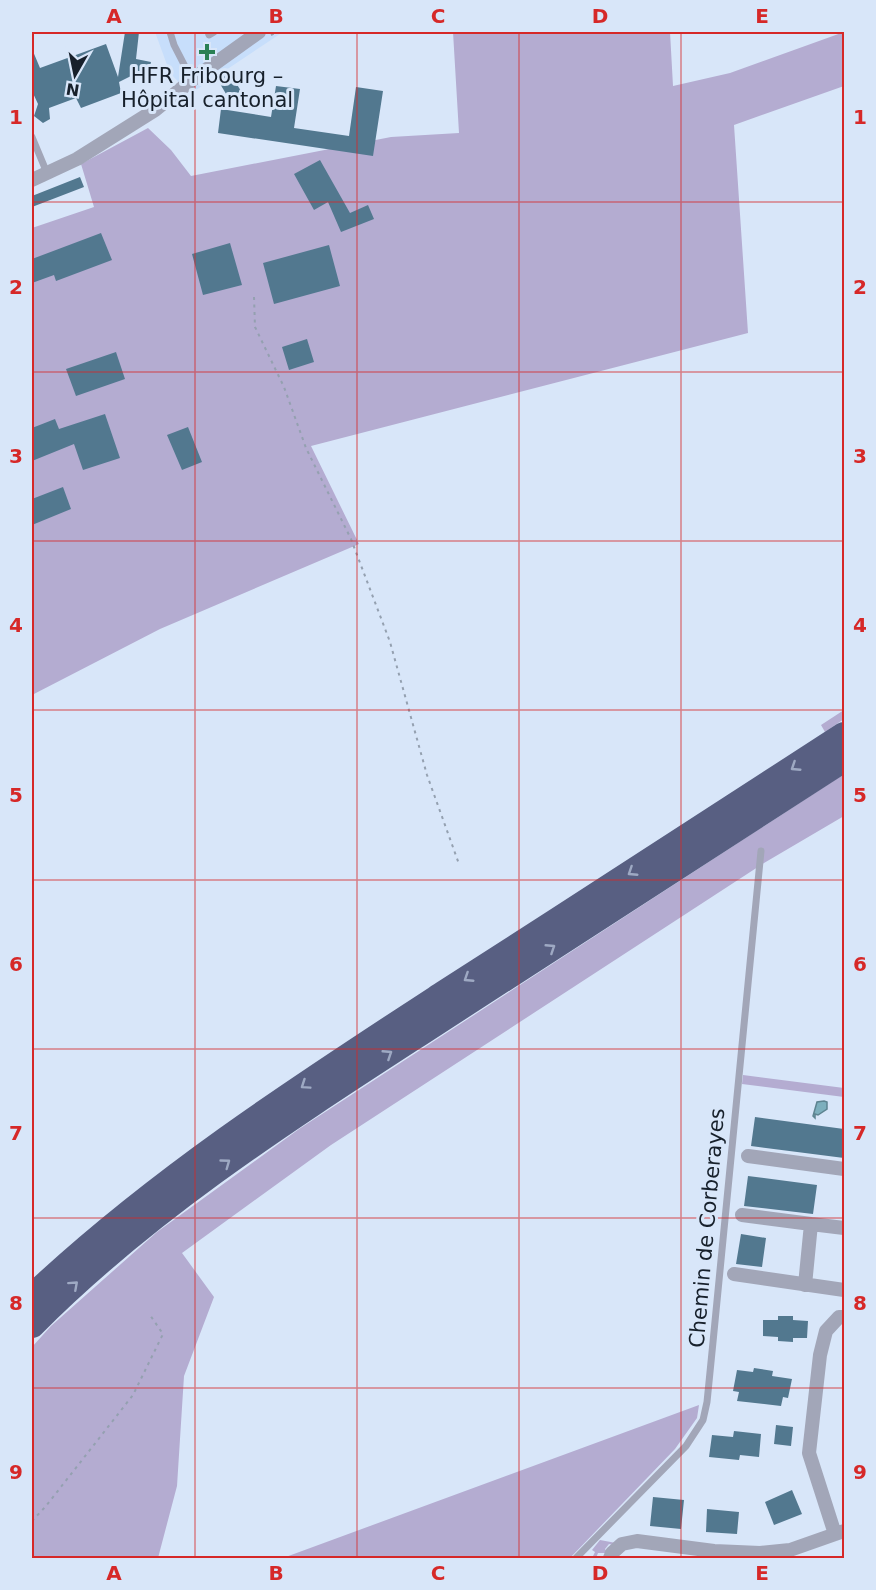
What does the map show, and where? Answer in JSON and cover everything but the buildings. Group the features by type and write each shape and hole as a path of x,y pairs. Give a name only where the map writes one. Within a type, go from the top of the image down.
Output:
{"highway":[{"path":"32,1297 145,1199 256,1118 844,735"},
{"path":"32,1325 121,1244 178,1198 245,1150 383,1057 844,759"}],"street":[{"path":"32,180 77,159 155,110 192,80 259,32"},
{"path":"748,1156 844,1169"},
{"path":"742,1215 844,1228"},
{"path":"805,1285 811,1224"},
{"path":"734,1274 844,1290"},
{"path":"610,1558 622,1544 637,1541 714,1551 760,1553 790,1550 840,1533 809,1453 820,1355 826,1331 839,1317 844,1317"}],"lane":[{"path":"170,32 192,80"},
{"path":"208,32 209,34 214,32"},
{"path":"32,137 47,173"},
{"name":"Chemin de Corberayes","path":"576,1558 686,1446 703,1420 707,1402 760,851"}],"path":[{"path":"254,297 255,327 284,387 306,448 351,539 390,642 427,775 459,864"},
{"path":"32,1521 133,1395 163,1334 150,1315"}],"shaded area":[{"name":"HFR Fribourg – Hôpital cantonal","path":"155,32 283,32 190,94 170,73"},
{"path":"453,32 670,32 673,86 730,73 844,32 844,86 734,125 748,333 311,446 359,544 160,629 32,695 32,228 94,207 81,164 148,128 171,150 191,176 391,137 459,133"},
{"path":"844,710 844,719 825,732 821,725"},
{"path":"844,774 844,816 764,863 331,1145 182,1253 214,1297 184,1376 177,1486 158,1558 32,1558 32,1347 51,1326 157,1232 299,1129"},
{"path":"743,1075 844,1088 844,1097 742,1084"},
{"path":"817,1102 827,1102 827,1109 818,1115 815,1114 815,1118 813,1116"},
{"path":"699,1405 697,1418 675,1449 570,1558 283,1558"},
{"path":"600,1540 616,1543 609,1544 605,1549 608,1553 598,1553 596,1558 592,1558 595,1552 592,1550"}],"place":[{"name":"HFR Fribourg – Hôpital cantonal","path":"207,52"}]}
